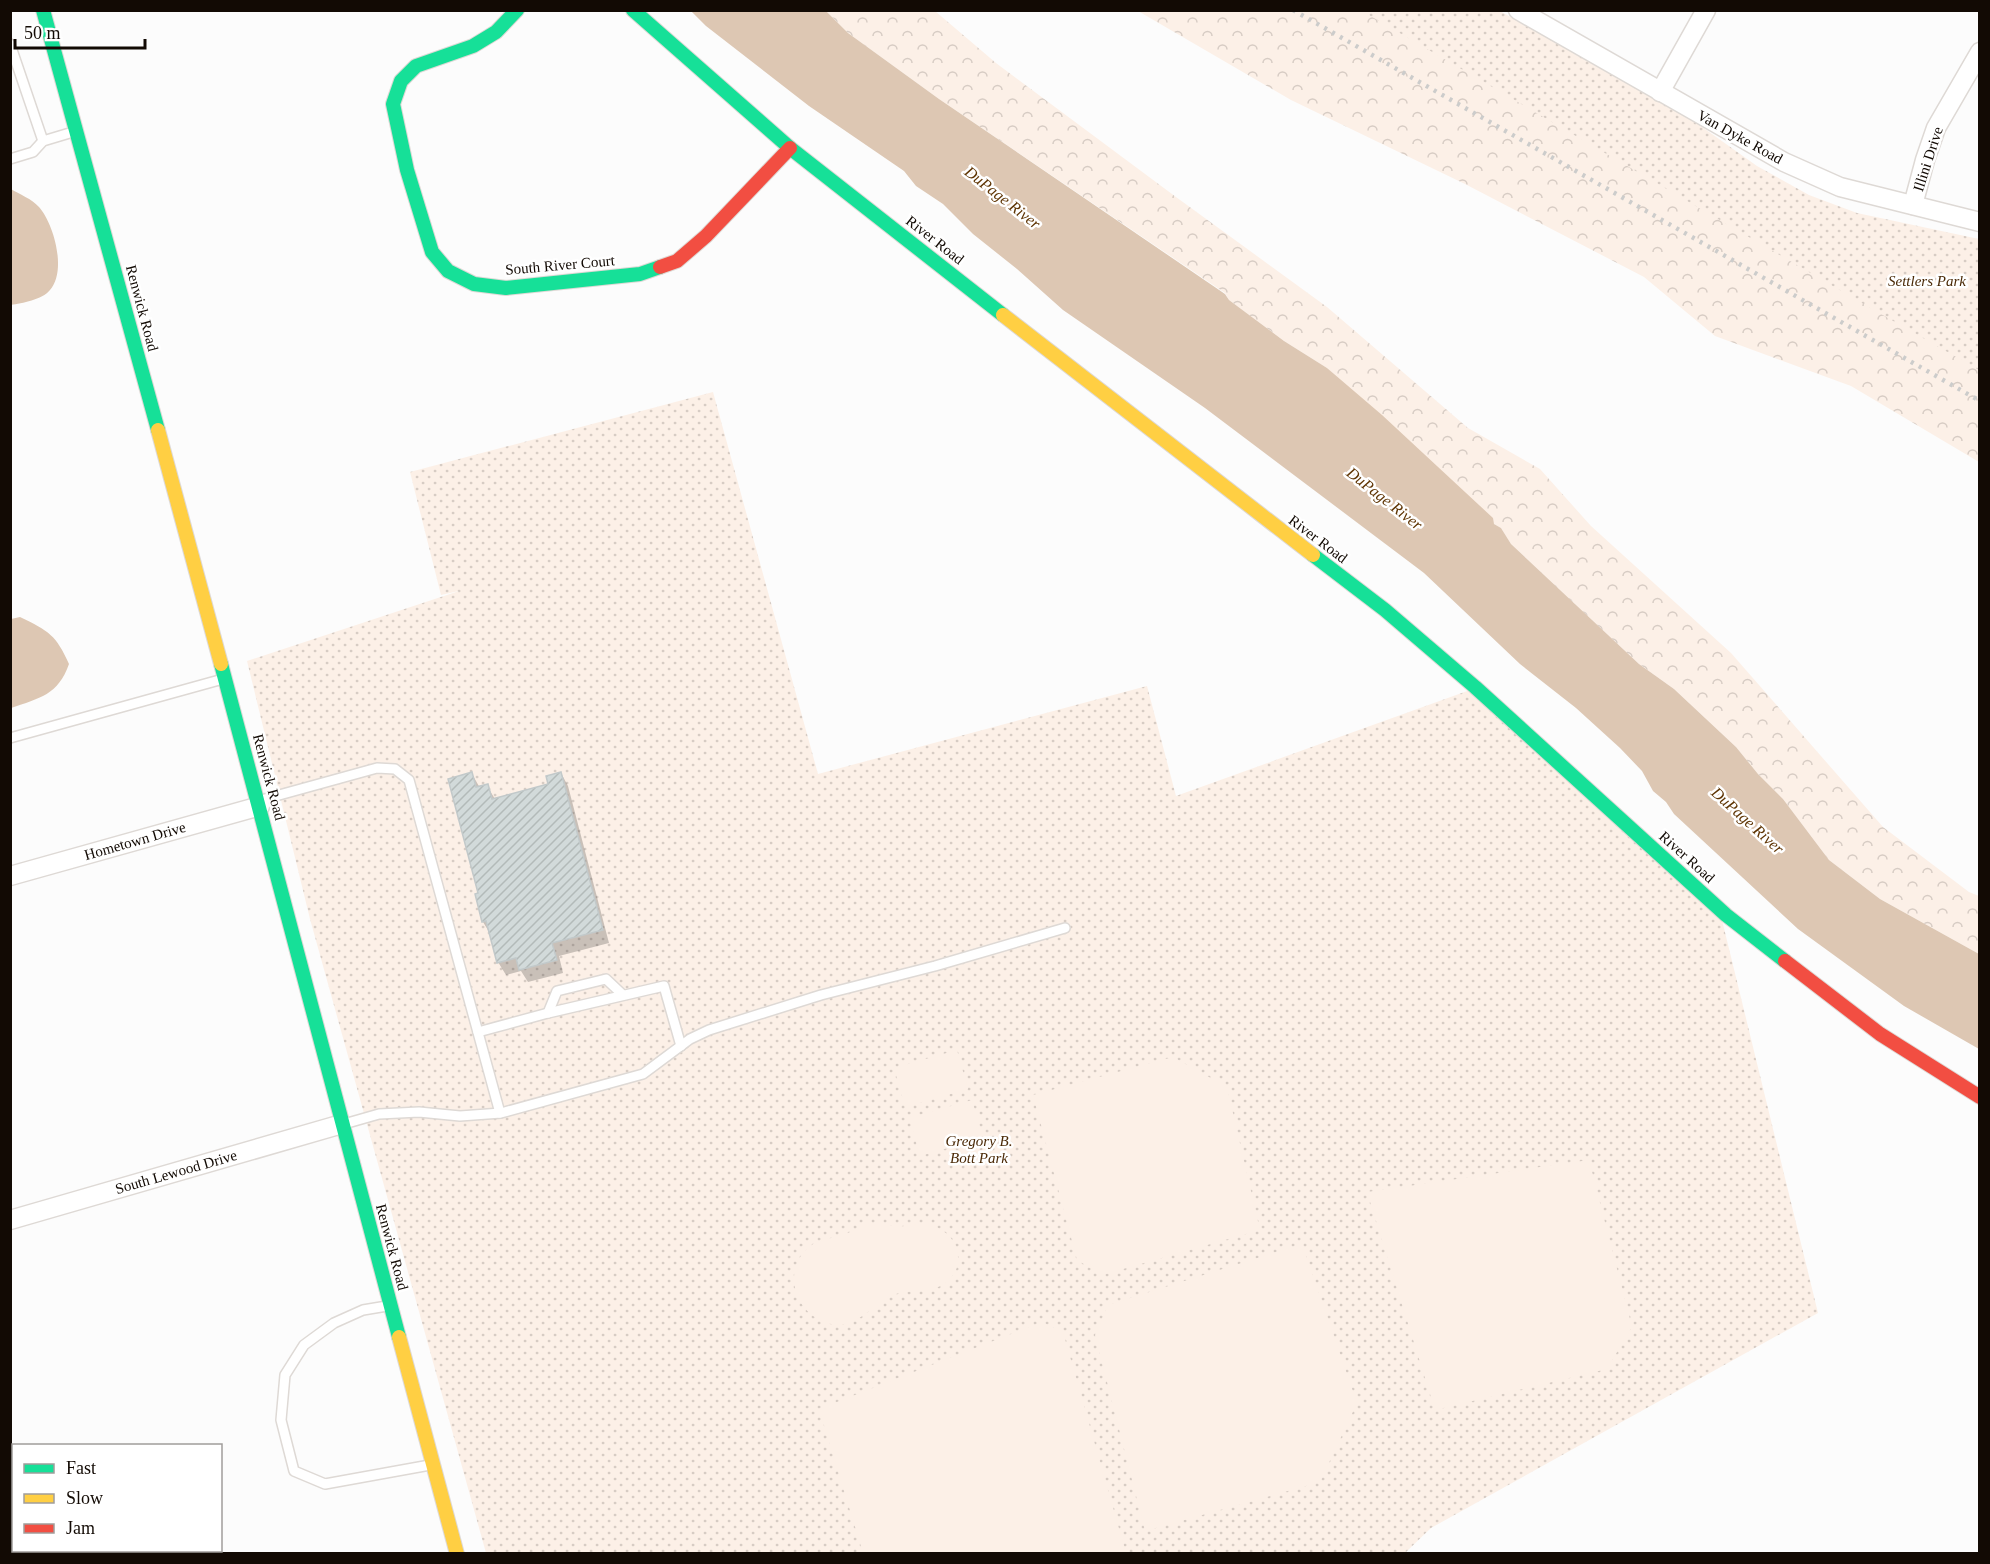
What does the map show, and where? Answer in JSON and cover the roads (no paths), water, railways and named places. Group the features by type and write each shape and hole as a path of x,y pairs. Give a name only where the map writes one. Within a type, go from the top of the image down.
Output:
{"street":[{"name":"Renwick Road","path":"43,10 260,803 342,1124 457,1554"},
{"name":"South River Court","path":"517,10 496,32 472,46 416,66 401,81 393,104 408,170 432,252 448,272 474,284 506,288 640,274 677,261 706,236 790,148"},
{"name":"River Road","path":"633,10 790,148 1119,406 1385,610 1476,687 1726,915 1880,1034 1980,1097"},
{"name":"Van Dyke Road","path":"1518,10 1784,162 1840,187 1980,222"},
{"path":"1660,92 1706,10"},
{"name":"Illini Drive","path":"1913,205 1936,128 1980,52"},
{"name":"Hometown Drive","path":"10,876 260,803"},
{"name":"South Lewood Drive","path":"10,1220 342,1124"}],"lane":[{"path":"10,44 43,141"},
{"path":"10,159 33,152 43,141 77,131"},
{"path":"10,738 226,679"},
{"path":"260,803 377,768 395,769 409,780 500,1113"},
{"path":"342,1124 379,1114 419,1112 460,1116 500,1113 643,1074 690,1039 709,1030 821,995 935,966 1065,928"},
{"path":"548,1013 557,991 606,979 623,995"},
{"path":"478,1032 664,986 681,1046"},
{"path":"390,1305 363,1310 334,1323 302,1348 285,1375 281,1420 294,1471 325,1484 433,1465"}],"water":[{"name":"DuPage River","path":"691,11 826,11 848,33 939,99 1225,294 1229,300 1284,341 1327,368 1382,415 1493,518 1494,524 1501,528 1511,544 1639,664 1674,689 1736,747 1783,799 1829,860 1880,899 1979,954 1979,1049 1904,1006 1798,929 1674,814 1666,802 1653,791 1642,771 1620,748 1576,708 1520,664 1424,573 1205,408 1063,310 973,234 943,204 916,186 904,171 809,106 706,26"},
{"path":"11,189 33,202 44,215 54,236 58,271 50,290 42,296 11,305"},
{"path":"20,617 50,635 60,646 69,664 59,683 47,694 11,708 11,619"}],"railway":[{"path":"1293,10 1980,401"}],"park label":[{"name":"Settlers Park","path":"1927,281"},
{"name":"Gregory B. Bott Park","path":"979,1150"}]}
